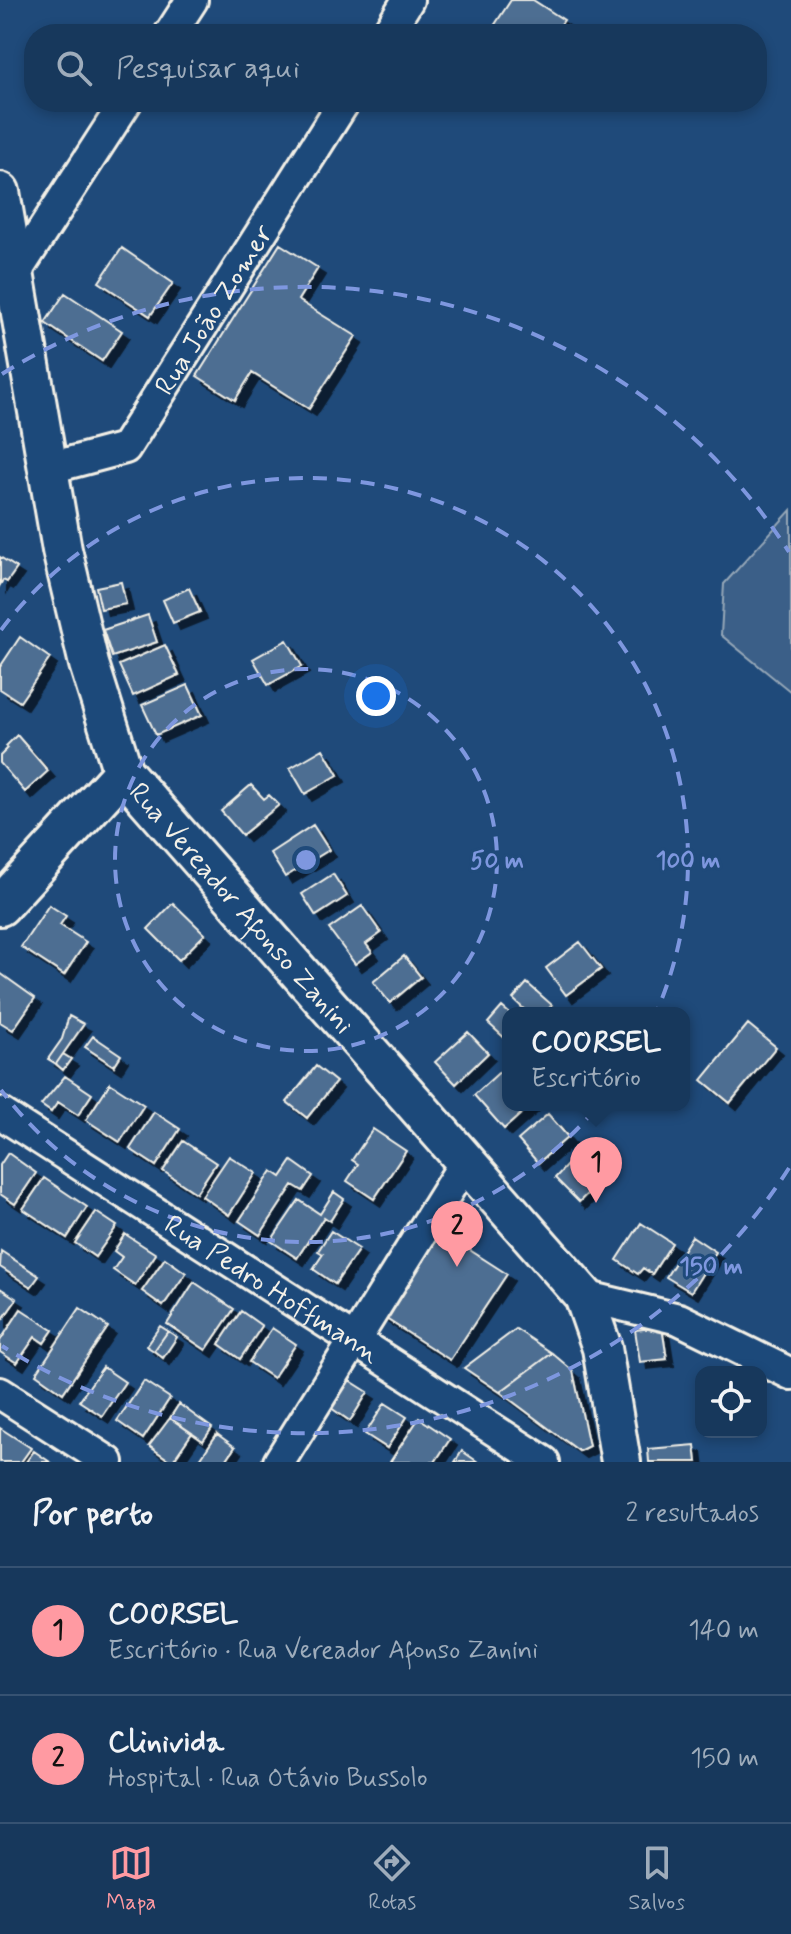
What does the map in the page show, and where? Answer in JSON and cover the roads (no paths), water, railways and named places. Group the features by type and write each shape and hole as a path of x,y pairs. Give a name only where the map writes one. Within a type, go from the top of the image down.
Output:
{"street":[{"path":"176,24 192,0"},
{"path":"393,24 408,0"},
{"path":"7,287 120,112"},
{"name":"Rua João Zomer","path":"46,469 125,448 338,112"},
{"name":"Rua Vereador Afonso Zanini","path":"0,192 7,287 76,612 123,772 584,1296 602,1348 621,1462"},
{"path":"0,906 123,772"},
{"name":"Rua Pedro Hoffmann","path":"0,1113 544,1462"},
{"path":"279,1462 466,1161"},
{"path":"584,1296 679,1319 791,1374"},
{"path":"0,1393 108,1462"}],"place":[{"name":"COORSEL","path":"596,1203"},
{"name":"Clinivida","path":"457,1267"}]}
